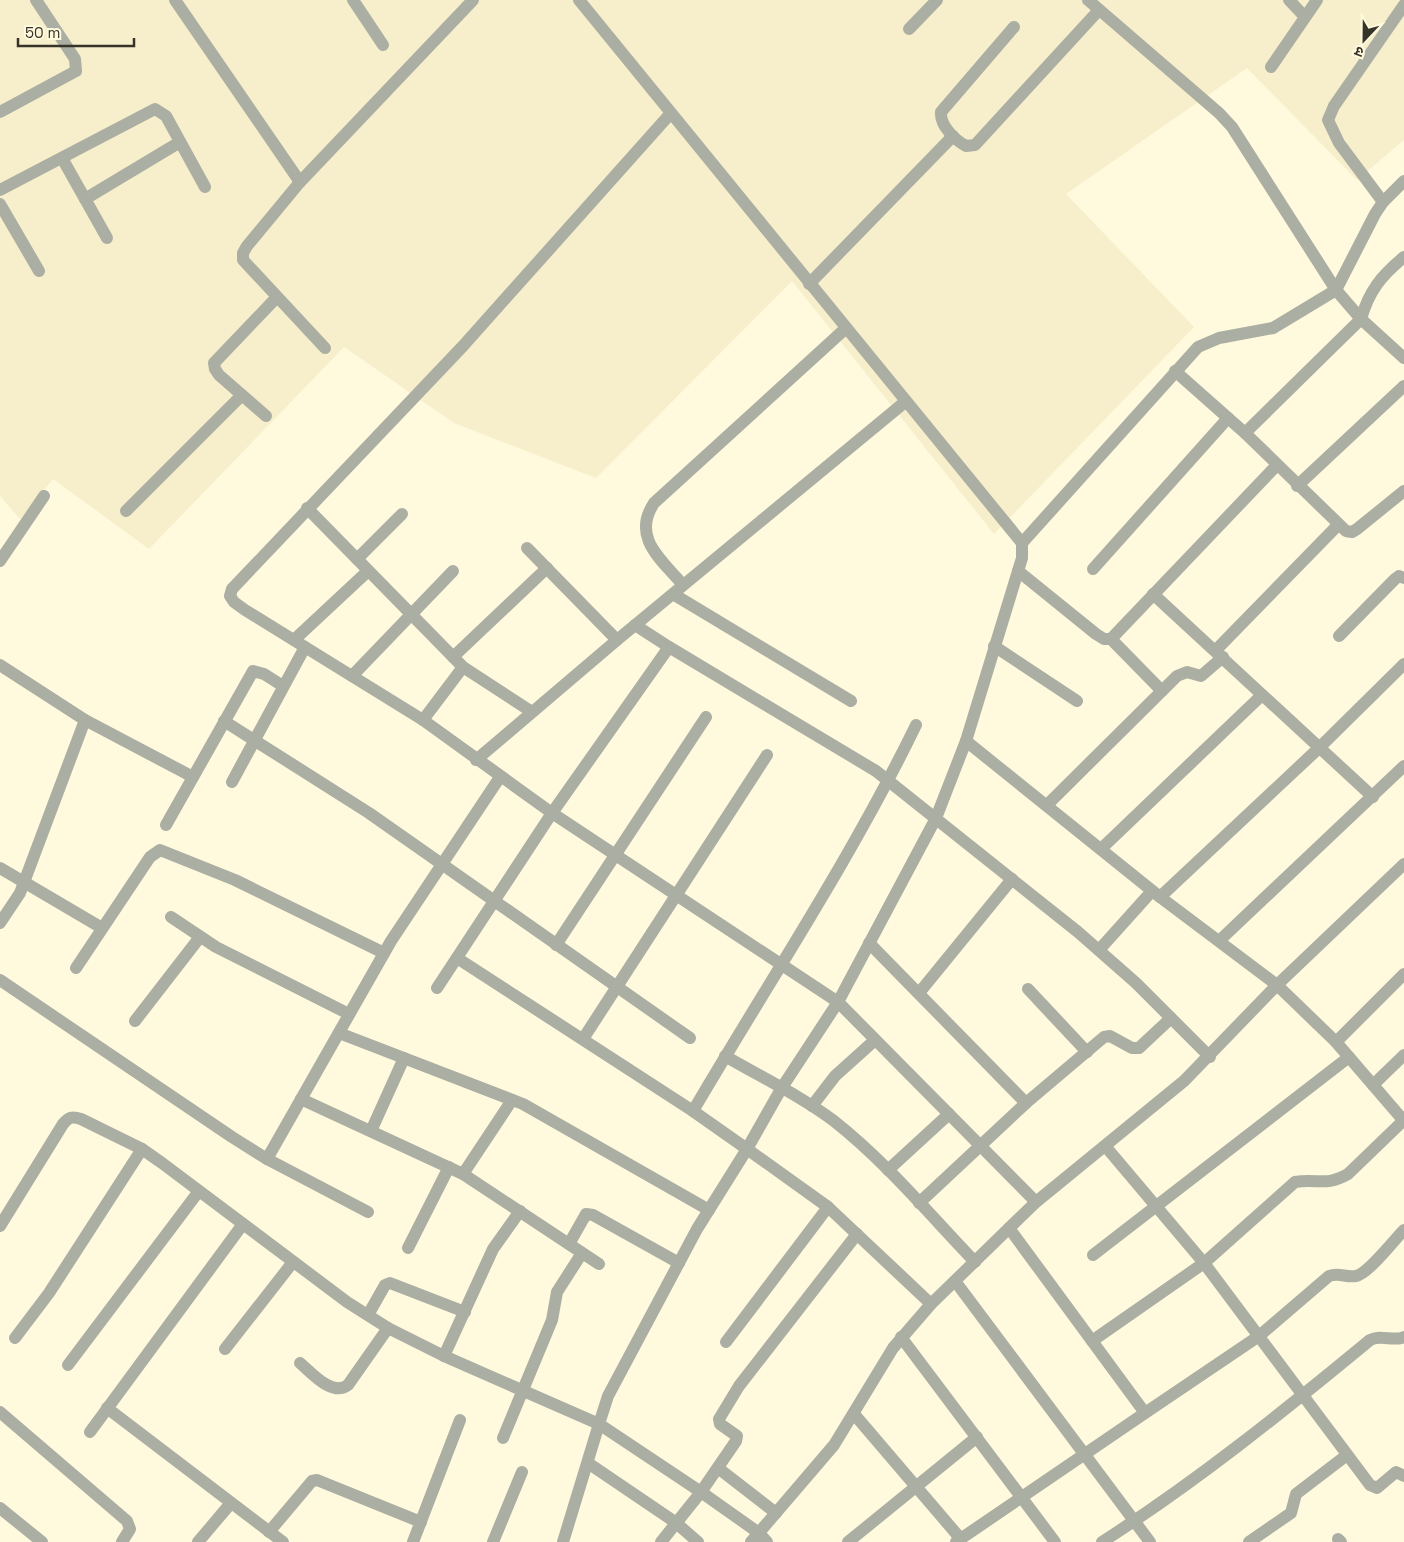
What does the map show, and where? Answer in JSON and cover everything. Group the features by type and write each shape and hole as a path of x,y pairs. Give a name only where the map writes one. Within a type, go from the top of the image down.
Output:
{"street":[{"path":"0,112 76,71 76,59 36,0"},
{"path":"176,0 300,182"},
{"path":"353,0 383,45"},
{"path":"325,348 249,268 243,260 243,253 300,182 473,0"},
{"path":"563,1542 608,1396 709,1210 781,1089 838,1002 936,818 966,741 1023,552 1022,543 905,402 579,0"},
{"path":"910,29 937,0"},
{"path":"1088,0 1219,113 1232,127 1336,290 1361,319 1401,350"},
{"path":"1289,0 1305,18"},
{"path":"1271,67 1317,0"},
{"path":"1383,202 1338,143 1328,120 1334,106 1404,5"},
{"path":"1014,28 941,112 941,118 953,136 966,146 975,145 1099,10"},
{"path":"0,190 154,109 166,116 206,187"},
{"path":"671,114 463,346 232,589 230,596 234,602 245,610 423,720 552,813 838,1002 1036,1202"},
{"path":"809,284 953,136"},
{"path":"85,199 180,142"},
{"path":"62,158 107,238"},
{"path":"1022,543 1198,347 1208,341 1273,328 1336,290 1383,202 1404,180"},
{"path":"0,204 39,270"},
{"path":"1245,432 1361,319 1368,297 1377,283 1404,257"},
{"path":"266,416 220,375 215,369 214,362 277,297"},
{"path":"683,585 650,547 646,538 646,521 654,503 846,329"},
{"path":"1175,371 1245,432 1297,486 1346,531 1352,532 1404,491"},
{"path":"1297,486 1404,386"},
{"path":"126,511 242,395"},
{"path":"476,760 617,640 905,402"},
{"path":"1093,569 1228,418"},
{"path":"1111,639 1276,465"},
{"path":"0,561 44,496"},
{"path":"307,508 453,657 463,666 532,712"},
{"path":"357,559 402,514"},
{"path":"1047,805 1182,672 1201,676 1219,653 1338,525"},
{"path":"527,548 617,640"},
{"path":"453,657 546,568"},
{"path":"232,782 253,739 283,686 299,644 368,571"},
{"path":"352,676 453,571"},
{"path":"1018,571 1096,634 1104,639 1111,639 1162,691"},
{"path":"1338,636 1394,579 1399,576 1404,578"},
{"path":"673,594 851,701"},
{"path":"1153,594 1373,796"},
{"path":"635,625 876,771 1012,879 1136,982 1210,1057"},
{"path":"994,646 1077,701"},
{"path":"437,988 552,813 669,647"},
{"path":"1098,950 1156,894 1320,748 1404,664"},
{"path":"0,665 85,720 193,777"},
{"path":"423,720 463,666"},
{"path":"166,825 253,672 264,674 283,686"},
{"path":"1102,848 1262,696"},
{"path":"556,945 614,854 706,717"},
{"path":"0,923 20,893 85,720"},
{"path":"224,721 369,813 616,988 690,1038"},
{"path":"694,1111 889,781 916,725"},
{"path":"966,741 1102,848 1156,894 1277,986 1336,1042 1404,1121 1348,1174 1327,1183 1312,1180 1295,1182 1204,1263 1092,1341"},
{"path":"583,1039 678,896 767,755"},
{"path":"1219,941 1404,766"},
{"path":"267,1160 384,953 500,777"},
{"path":"76,968 150,857 160,850 236,880 384,953"},
{"path":"0,1226 68,1118 73,1116 81,1118 142,1149 293,1262 388,1328 444,1356 599,1424 701,1492 759,1539 776,1513 834,1444 854,1414 884,1360 930,1304 1036,1202 1106,1147 1210,1057 1277,986 1404,864"},
{"path":"0,868 102,928"},
{"path":"919,994 1012,879"},
{"path":"172,917 200,937 237,958 349,1014"},
{"path":"135,1021 200,937"},
{"path":"869,943 1026,1103"},
{"path":"457,958 694,1111 828,1207 930,1304"},
{"path":"1336,1042 1404,974"},
{"path":"0,980 142,1078 267,1160 368,1212"},
{"path":"1028,988 1087,1052"},
{"path":"919,1203 1026,1103 1104,1037 1110,1036 1132,1048 1139,1048 1171,1018"},
{"path":"338,1033 512,1100 549,1118 709,1210"},
{"path":"812,1106 835,1076 875,1040"},
{"path":"1373,1085 1404,1055"},
{"path":"726,1056 812,1106 858,1141 975,1262"},
{"path":"1093,1255 1349,1057"},
{"path":"371,1131 404,1058"},
{"path":"301,1099 463,1174 599,1264"},
{"path":"463,1174 512,1100"},
{"path":"888,1170 949,1114"},
{"path":"1106,1147 1204,1263 1373,1488 1377,1488 1396,1472 1404,1476"},
{"path":"15,1338 50,1293 142,1149"},
{"path":"408,1248 449,1167"},
{"path":"68,1365 199,1191"},
{"path":"726,1342 828,1207"},
{"path":"444,1356 493,1249 520,1211"},
{"path":"569,1244 586,1214 593,1215 679,1263"},
{"path":"90,1432 242,1224"},
{"path":"1009,1228 1145,1414"},
{"path":"854,1414 916,1485 958,1540 1087,1455 1259,1336 1329,1276 1335,1274 1350,1277 1361,1274 1404,1230"},
{"path":"661,1542 675,1522 701,1492 736,1441 737,1436 720,1424 719,1419 723,1411 739,1386 857,1234"},
{"path":"503,1438 552,1320 557,1292 582,1252"},
{"path":"225,1349 293,1262"},
{"path":"955,1281 1136,1520 1150,1542"},
{"path":"368,1315 385,1285 390,1283 465,1312"},
{"path":"300,1363 328,1386 343,1389 348,1385 388,1328"},
{"path":"901,1337 1055,1542"},
{"path":"1102,1542 1136,1520 1303,1396 1370,1340 1376,1337 1400,1339 1404,1337"},
{"path":"107,1408 283,1542"},
{"path":"0,1412 127,1520 130,1529 122,1542"},
{"path":"414,1542 460,1420"},
{"path":"848,1542 976,1437"},
{"path":"1249,1542 1291,1513 1296,1494 1347,1454"},
{"path":"588,1462 675,1522 698,1542"},
{"path":"718,1468 776,1513"},
{"path":"493,1542 522,1472"},
{"path":"270,1532 312,1481 317,1480 421,1522"},
{"path":"198,1542 231,1503"},
{"path":"0,1508 42,1542"}],"shaded area":[{"path":"0,0 1404,0 1404,140 1357,180 1247,68 1066,194 1194,327 994,534 792,281 596,478 454,423 344,347 149,549 53,479 20,519 0,496"}]}
